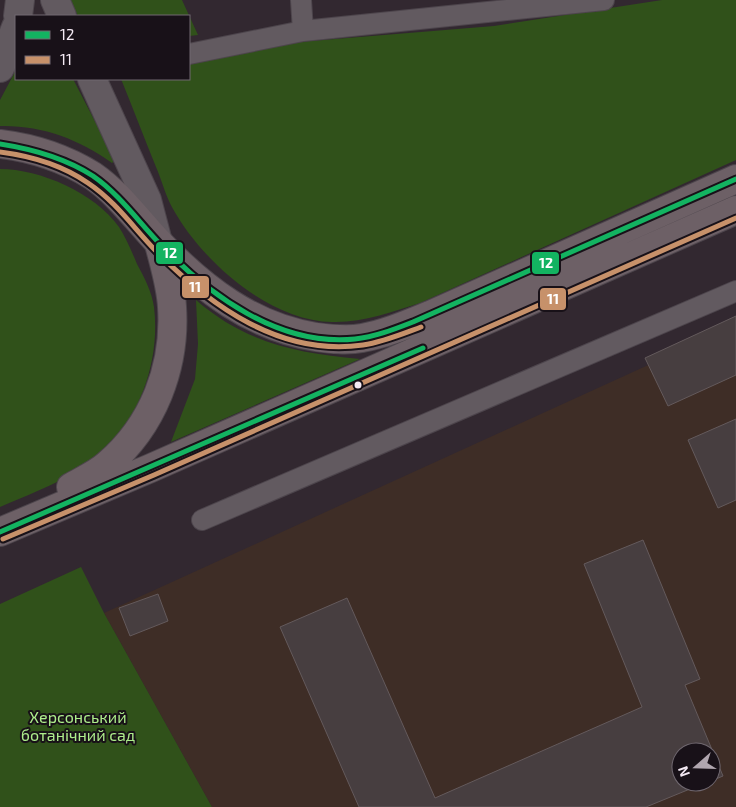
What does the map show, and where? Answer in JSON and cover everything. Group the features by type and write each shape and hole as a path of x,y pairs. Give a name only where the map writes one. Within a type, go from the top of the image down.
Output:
{"main road":[{"path":"18,15 20,0"},
{"path":"55,0 62,15"},
{"path":"0,68 15,30"},
{"path":"0,524 71,488 106,466 133,440 150,413 164,379 170,345 172,308 167,275 147,200 93,80"},
{"path":"0,144 26,147 59,158 93,176 127,206 158,242 188,272 244,314 298,334 339,339 360,338 385,332 430,315 736,179"},
{"path":"0,532 169,460 736,210"}],"street":[{"path":"301,0 303,31"},
{"path":"190,54 303,31 604,0"},
{"path":"202,520 736,292"}],"shaded area":[{"path":"736,325 736,807 212,807 104,613"}],"green space":[{"path":"70,0 182,0 189,15 78,15"},
{"path":"662,0 736,0 736,160 420,303 354,321 332,322 308,319 262,300 240,285 219,267 186,229 171,204 121,80 190,80 190,60 274,44 494,26"},
{"path":"190,18 198,35 190,36"},
{"path":"15,72 15,80 74,80 115,160 112,163 73,140 59,135 30,128 0,126 0,100"},
{"path":"0,169 32,173 66,185 96,204 109,215 124,236 147,285 153,301 155,326 154,344 147,381 140,399 121,432 98,457 85,466 58,482 0,507"},
{"path":"196,300 234,327 272,343 336,357 360,359 171,442 195,379 198,344"},
{"name":"Херсонський ботанічний сад","path":"81,567 104,613 212,807 0,807 0,604"}],"building":[{"path":"736,316 736,375 668,406 645,358"},
{"path":"736,419 736,500 718,508 688,440"},
{"path":"643,540 700,679 685,685 709,742 671,742 671,792 683,792 646,807 359,807 280,627 347,598 435,798 642,707 584,564"},
{"path":"158,594 168,621 130,636 119,608"}],"transit line":[{"name":"12","path":"0,144 48,155 71,164 93,176 120,199 179,263 223,299 247,314 273,326 299,335 327,339 355,339 385,332 413,322 736,179"},
{"name":"11","path":"0,152 46,162 68,171 88,183 107,198 155,250 199,290 223,308 249,323 276,335 304,343 333,347 370,344 421,327"},
{"name":"11","path":"3,539 154,475 736,218"},
{"name":"12","path":"0,532 423,348"}]}
